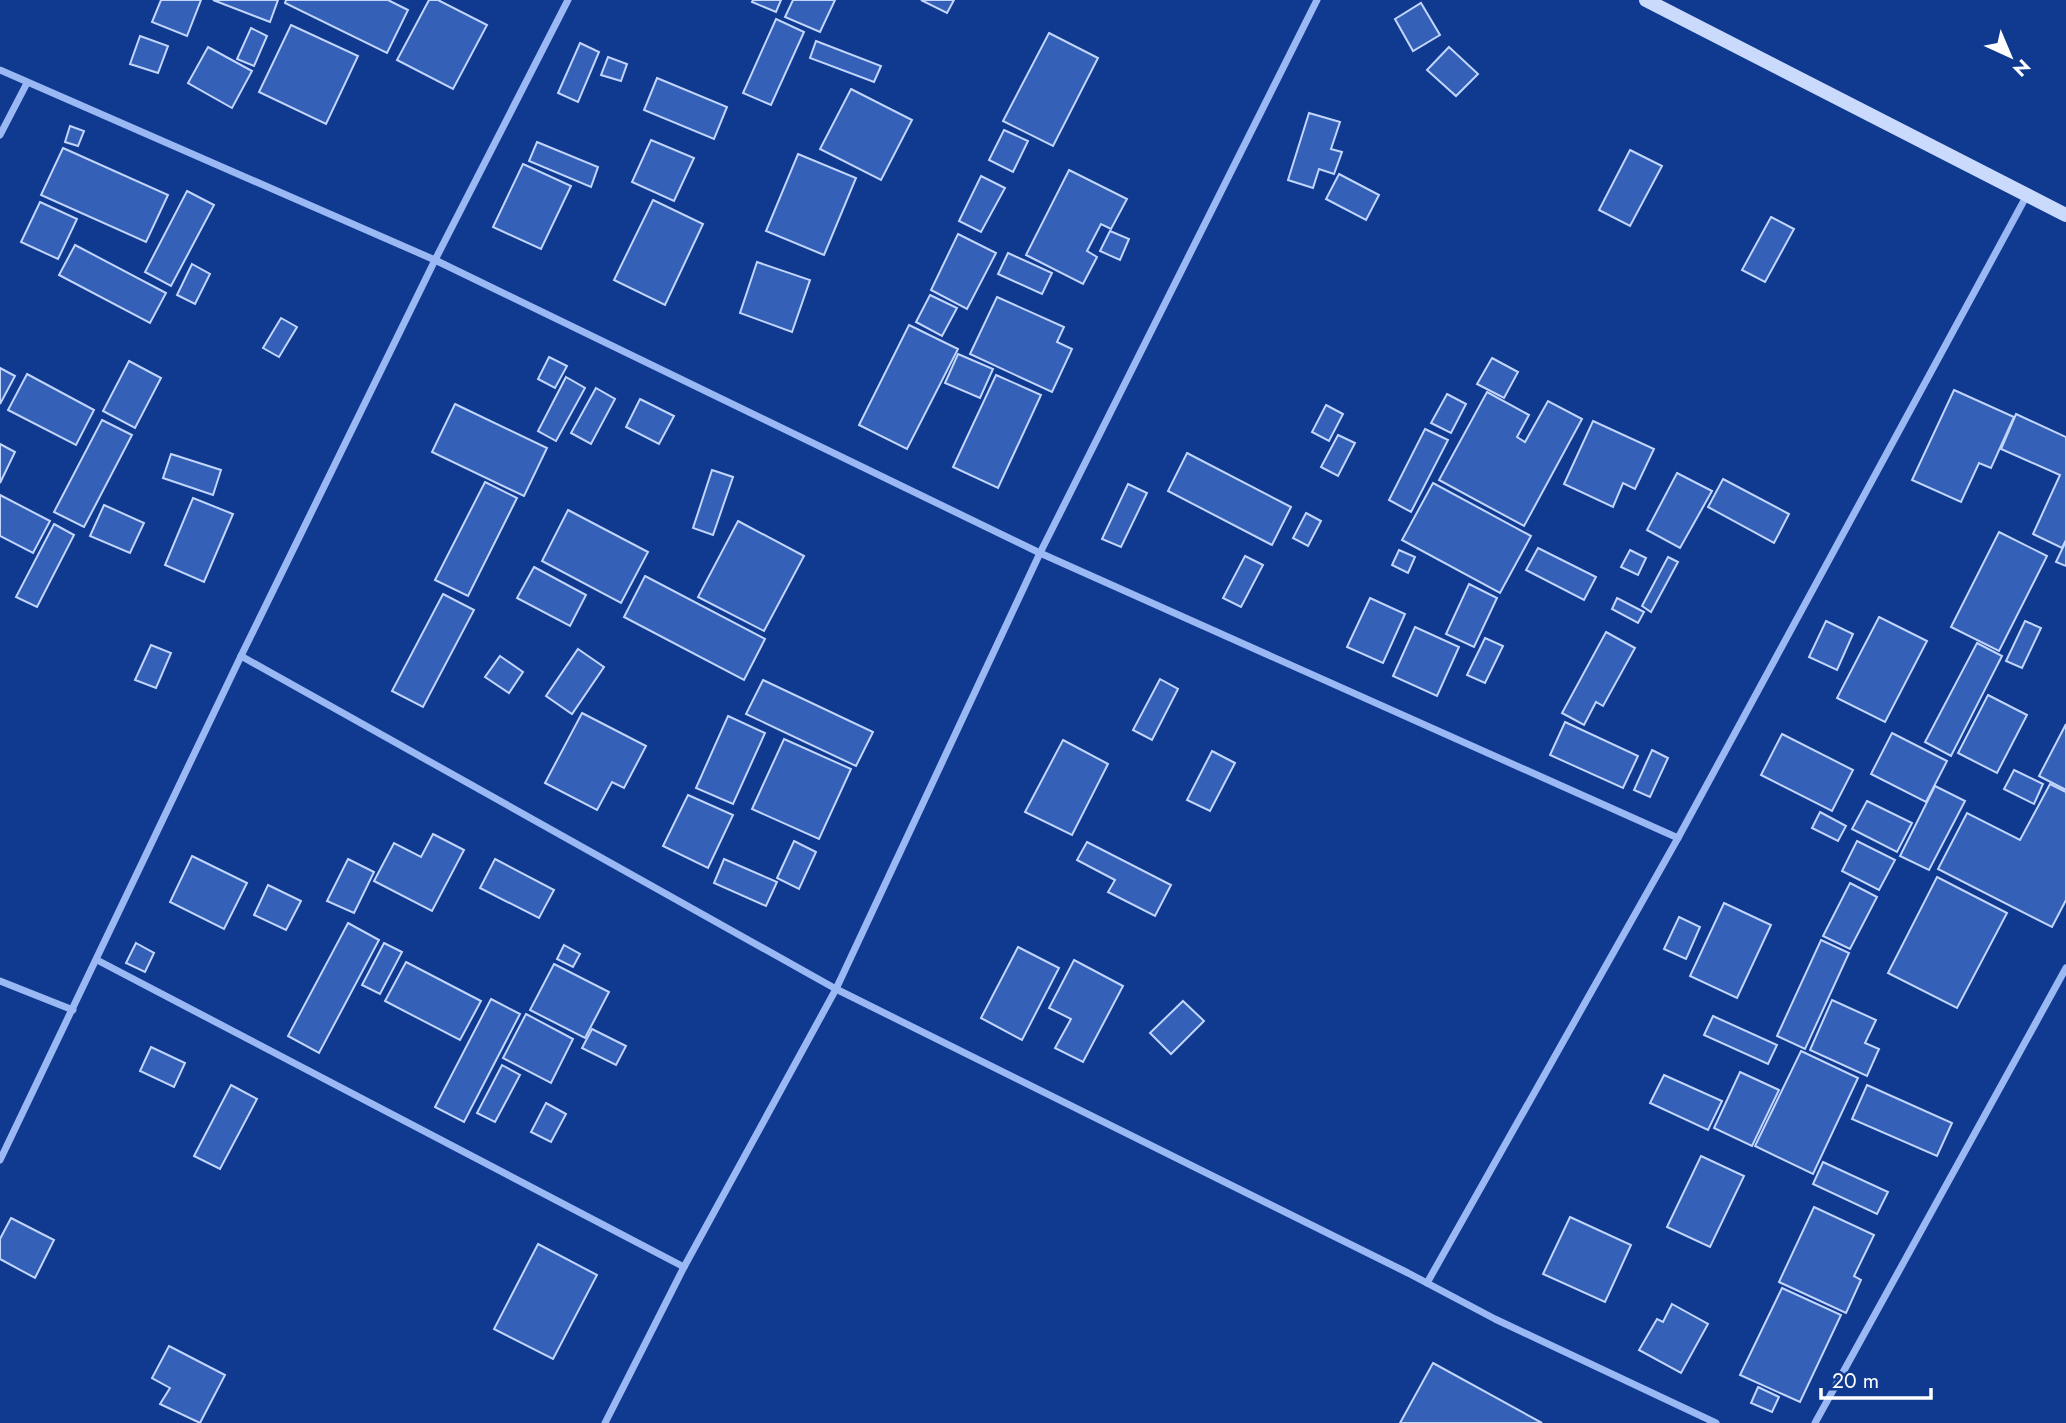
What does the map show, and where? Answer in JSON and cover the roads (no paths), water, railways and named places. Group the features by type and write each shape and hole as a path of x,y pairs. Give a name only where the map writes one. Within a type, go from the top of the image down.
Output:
{"street":[{"path":"0,1160 435,261 568,0"},
{"path":"606,1423 684,1267 836,989 1041,553 1317,0"},
{"path":"1646,0 2066,215"},
{"path":"0,69 435,261 1041,553 1678,838"},
{"path":"0,135 27,83"},
{"path":"1427,1283 1678,838 2026,195"},
{"path":"242,656 836,989 1495,1319 1716,1423"},
{"path":"97,960 684,1267"},
{"path":"1815,1423 2066,968"},
{"path":"0,981 72,1010"}]}
